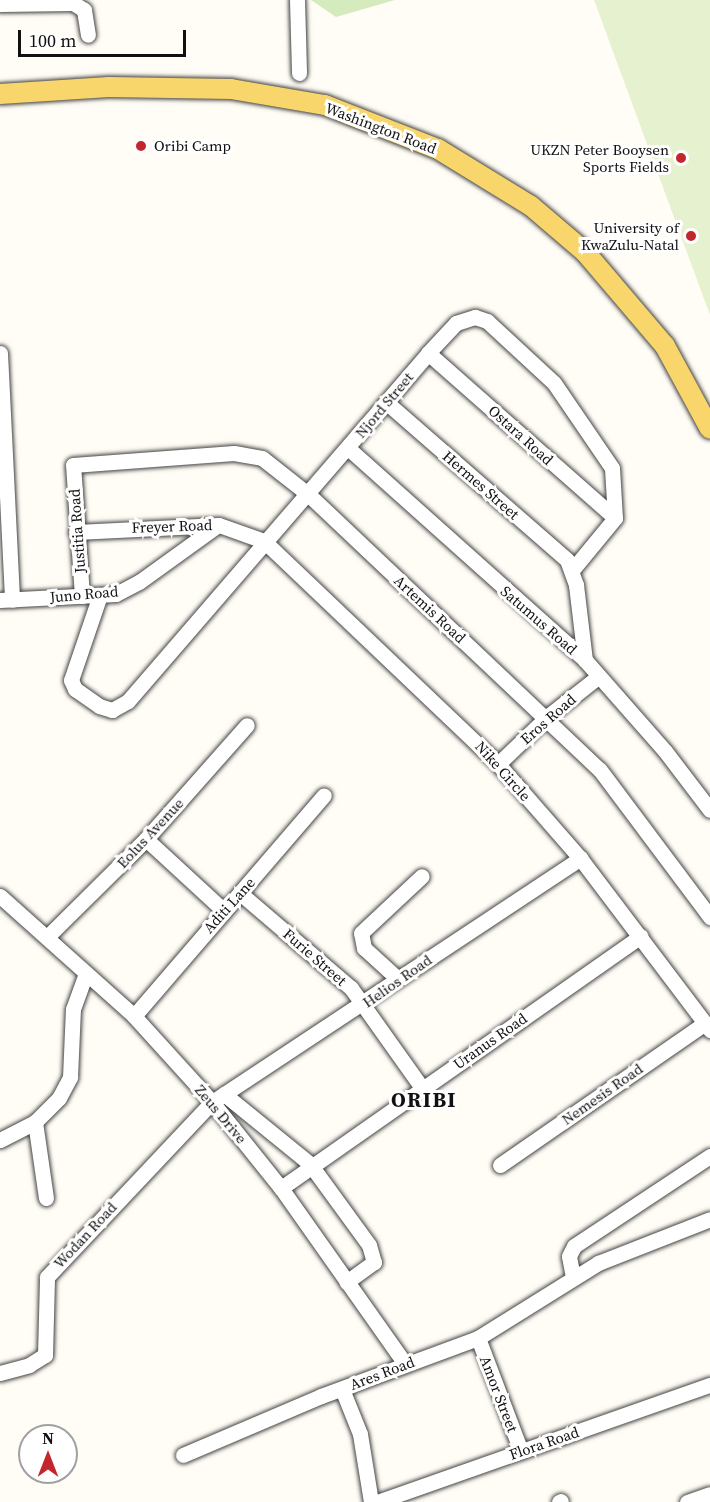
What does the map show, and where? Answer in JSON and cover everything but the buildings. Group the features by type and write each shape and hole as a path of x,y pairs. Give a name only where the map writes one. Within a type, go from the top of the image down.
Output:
{"main road":[{"name":"Washington Road","path":"0,94 109,87 231,89 325,105 438,149 531,206 590,258 665,346 710,429"}],"street":[{"path":"297,0 299,73"},
{"path":"0,4 73,3 84,10 88,35"},
{"name":"Njord Street","path":"100,595 72,670 75,689 99,706 112,710 122,707 264,541 309,495 428,352 463,319 475,316 487,321 554,384 606,455 615,483 615,518"},
{"name":"Ostara Road","path":"428,352 615,518"},
{"path":"0,353 6,600"},
{"name":"Hermes Street","path":"386,402 558,551 573,570"},
{"name":"Satumus Road","path":"348,448 585,660 665,751 710,810"},
{"name":"Artemis Road","path":"73,465 245,453 262,458 309,495 547,717 607,778 710,916"},
{"name":"Justitia Road","path":"73,465 82,596"},
{"path":"585,660 573,570 615,518"},
{"name":"Juno Road","path":"6,600 100,595 127,590 219,525"},
{"name":"Freyer Road","path":"76,532 219,525 264,541"},
{"name":"Nike Circle","path":"264,541 498,764 580,858 641,936 707,1027"},
{"name":"Eros Road","path":"498,764 547,717 599,676"},
{"name":"Eolus Avenue","path":"48,936 146,839 247,725"},
{"name":"Aditi Lane","path":"134,1016 324,795"},
{"path":"146,839 224,910"},
{"name":"Helios Road","path":"218,1098 365,1004 398,979 580,858"},
{"path":"398,979 364,948 361,933 422,876"},
{"name":"Furie Street","path":"240,893 335,973 365,1004 422,1088"},
{"name":"Zeus Drive","path":"0,896 48,936 218,1098 405,1364"},
{"name":"Uranus Road","path":"281,1188 310,1164 641,936"},
{"path":"0,1140 35,1122 59,1098 70,1077 73,1009 86,973"},
{"name":"Nemesis Road","path":"500,1165 707,1027"},
{"path":"218,1098 310,1164 374,1256 372,1264 346,1282"},
{"name":"Wodan Road","path":"0,1373 29,1365 45,1354 47,1277 218,1098"},
{"path":"35,1122 46,1198"},
{"path":"573,1277 569,1256 574,1246 710,1156"},
{"name":"Ares Road","path":"183,1455 405,1364 478,1338 598,1263 710,1219"},
{"name":"Amor Street","path":"478,1338 521,1451"},
{"name":"Flora Road","path":"377,1502 710,1385"},
{"path":"342,1389 360,1434 371,1502"},
{"path":"687,1502 710,1494"}],"green space":[{"path":"311,0 395,0 336,17"},
{"name":"UKZN Peter Booysen Sports Fields","path":"594,0 710,0 710,315"}],"place":[{"name":"Oribi Camp","path":"141,146"},
{"name":"UKZN Peter Booysen Sports Fields","path":"681,158"},
{"name":"University of KwaZulu-Natal","path":"691,236"}],"district":[{"name":"ORIBI","path":"424,1100"}]}
